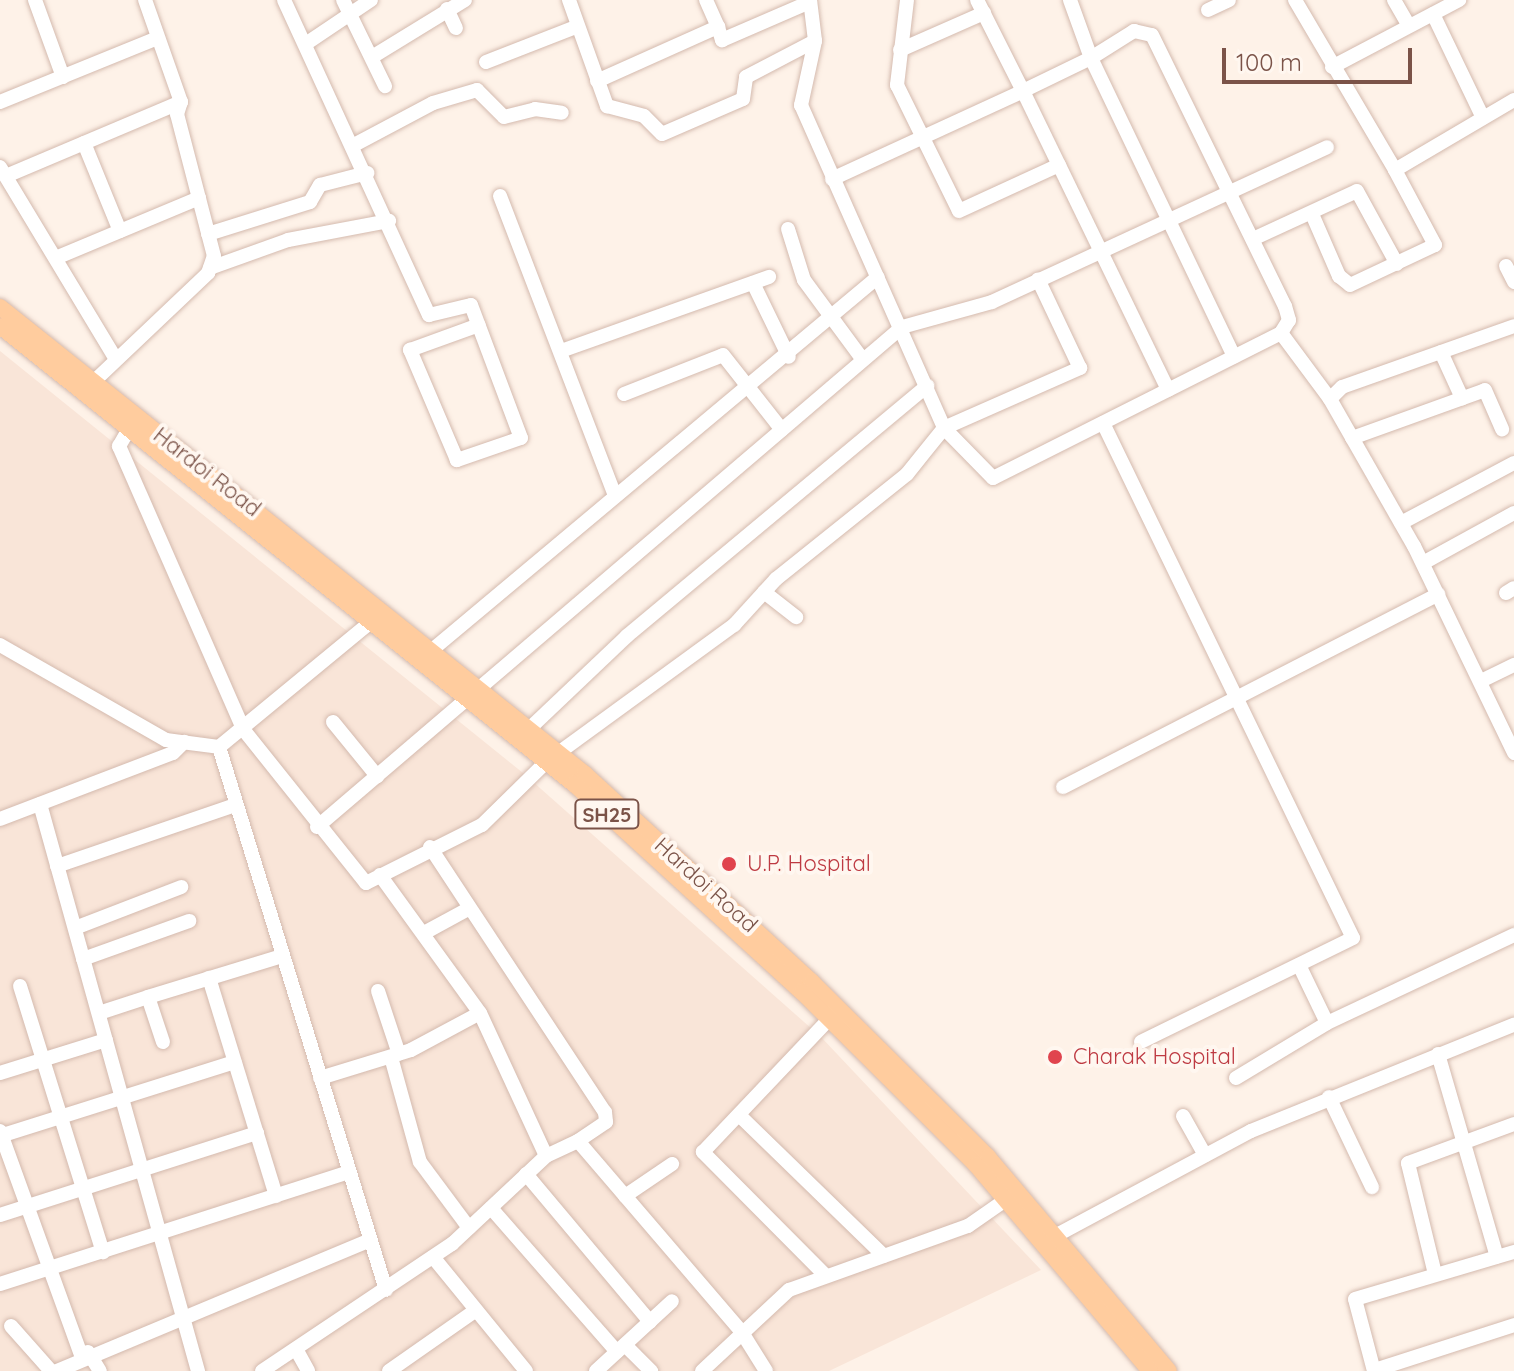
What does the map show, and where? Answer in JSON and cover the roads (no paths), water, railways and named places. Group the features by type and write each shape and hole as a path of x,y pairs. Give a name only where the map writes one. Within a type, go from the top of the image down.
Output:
{"main road":[{"name":"Hardoi Road","path":"0,307 129,429 377,617 432,650 473,693 529,729 555,759 1055,1236 1169,1371"},
{"name":"Hardoi Road","path":"0,326 88,387 555,759 812,982 1012,1196 1150,1371"}],"street":[{"path":"35,0 63,77"},
{"path":"145,0 181,102 177,114 208,234 210,268"},
{"path":"284,0 367,173 429,315 471,305 479,325 521,438 457,460 410,350 479,325"},
{"path":"343,0 385,86"},
{"path":"307,43 371,0"},
{"path":"372,57 440,7 465,0"},
{"path":"569,0 576,27 607,106 644,116 662,134 743,99 746,77 815,41"},
{"path":"706,0 722,40 810,1 815,41 801,105 832,179 902,327 944,428 993,478 1281,333 1289,320 1255,238 1152,35 1134,31 1091,58 832,179"},
{"path":"907,0 897,85 918,139 959,211 1059,165"},
{"path":"1070,0 1091,58 1234,357"},
{"path":"1208,10 1229,0"},
{"path":"1295,0 1395,170 1435,245 1350,285 1339,276 1312,214"},
{"path":"1394,0 1408,24"},
{"path":"1332,67 1408,24 1459,0"},
{"path":"900,50 981,6 1168,390"},
{"path":"440,7 456,28"},
{"path":"1433,14 1483,118"},
{"path":"486,62 576,27"},
{"path":"597,81 718,27"},
{"path":"0,102 158,38"},
{"path":"354,145 433,103 477,90 504,117 535,109 562,113"},
{"path":"1395,170 1514,100"},
{"path":"116,359 58,257 3,171 84,143 181,102"},
{"path":"84,143 120,231"},
{"path":"317,827 902,327 992,302 1169,216 1327,147"},
{"path":"208,234 310,202 320,185 367,173"},
{"path":"1255,238 1357,191 1397,264"},
{"path":"500,196 615,496"},
{"path":"58,257 199,198"},
{"path":"88,387 210,268 288,240 389,221"},
{"path":"788,229 804,280 829,318 863,360"},
{"path":"1506,266 1514,282"},
{"path":"561,351 769,277"},
{"path":"432,650 615,496 751,389 878,277"},
{"path":"129,429 119,446 243,729 317,827 366,883 430,847 482,825 555,759 734,625 764,592 907,474 944,428 1080,368 1038,279"},
{"path":"753,283 789,357"},
{"path":"1330,399 1342,387 1514,326"},
{"path":"1281,333 1330,399 1401,523 1514,753"},
{"path":"1441,352 1462,398"},
{"path":"624,394 723,355 782,430"},
{"path":"529,729 627,636 927,386"},
{"path":"1352,438 1485,390 1502,429"},
{"path":"1103,423 1353,938 1141,1042"},
{"path":"1401,523 1514,463"},
{"path":"1423,563 1514,513"},
{"path":"764,592 796,617"},
{"path":"1063,787 1238,701 1438,594"},
{"path":"0,645 166,740 219,747 377,617"},
{"path":"1481,681 1513,668"},
{"path":"333,722 377,776"},
{"path":"0,819 173,753 184,742"},
{"path":"219,747 386,1290"},
{"path":"40,804 198,1371"},
{"path":"57,866 235,805"},
{"path":"262,1371 433,1257 546,1156 578,1141 606,1122 605,1112 468,909 430,847"},
{"path":"380,875 480,1013 546,1156"},
{"path":"75,928 181,887"},
{"path":"424,933 468,909"},
{"path":"83,959 189,921"},
{"path":"1236,1078 1327,1023 1514,935"},
{"path":"99,1013 282,956"},
{"path":"1299,965 1327,1023"},
{"path":"209,978 276,1196"},
{"path":"20,986 103,1252"},
{"path":"378,991 420,1162 469,1228"},
{"path":"148,997 163,1042"},
{"path":"320,1078 395,1055 480,1013"},
{"path":"826,1276 703,1152 829,1019"},
{"path":"1055,1236 1205,1155 1329,1097 1514,1025"},
{"path":"0,1073 106,1040"},
{"path":"1438,1054 1466,1141 1497,1257"},
{"path":"100,1371 84,1354 0,1134 235,1062"},
{"path":"1329,1097 1372,1187"},
{"path":"739,1115 884,1256"},
{"path":"1183,1116 1205,1155"},
{"path":"1435,1274 1408,1163 1514,1124"},
{"path":"0,1215 257,1133"},
{"path":"578,1141 741,1331 766,1371"},
{"path":"625,1196 672,1164"},
{"path":"0,1284 349,1172"},
{"path":"526,1174 650,1322"},
{"path":"702,1371 741,1331 789,1290 968,1226 1012,1196"},
{"path":"491,1208 621,1348 651,1371"},
{"path":"11,1326 54,1371 84,1354 370,1240"},
{"path":"1514,1252 1355,1299 1376,1370 1514,1325"},
{"path":"433,1257 526,1371"},
{"path":"596,1371 672,1301"},
{"path":"389,1371 476,1310"},
{"path":"296,1349 308,1371"}],"place":[{"name":"U.P. Hospital","path":"729,864"},
{"name":"Charak Hospital","path":"1055,1057"}]}
